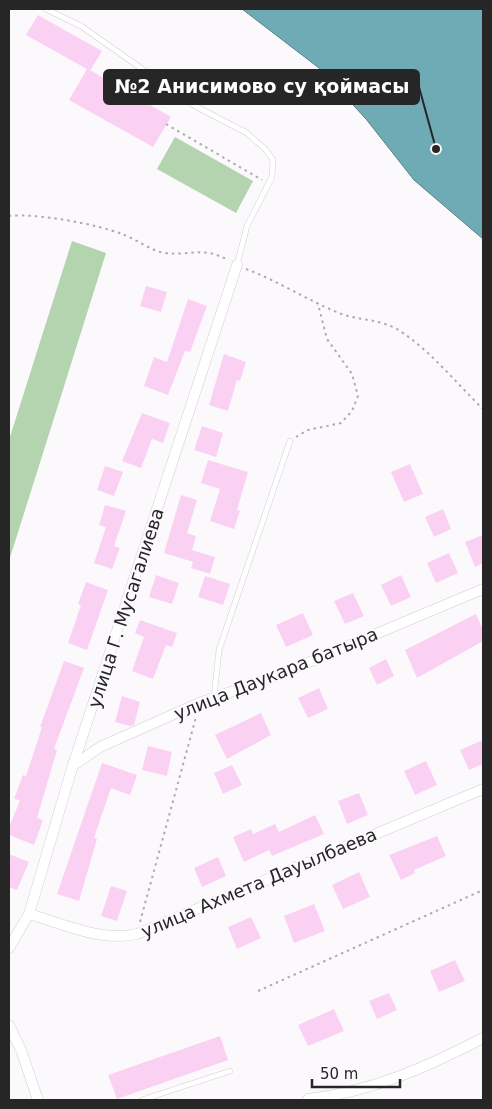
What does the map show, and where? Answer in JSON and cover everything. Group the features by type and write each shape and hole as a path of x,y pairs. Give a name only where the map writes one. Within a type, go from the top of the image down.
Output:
{"street":[{"name":"улица Г. Мусагалиева","path":"9,948 29,914 74,765 237,266"},
{"name":"улица Даукара батыра","path":"74,765 100,747 199,703 271,678 483,589"},
{"name":"улица Ахмета Дауылбаева","path":"29,914 106,937 122,937 137,934 483,789"},
{"path":"9,1025 21,1050 38,1100"},
{"path":"308,1099 339,1095 376,1086 422,1068 483,1038"}],"lane":[{"path":"46,9 80,26 195,106 247,133 266,150 273,160 274,168 247,226 237,266"},
{"path":"214,698 220,650 290,441"},
{"path":"142,1100 230,1071"}],"path":[{"path":"166,124 268,183"},
{"path":"9,216 63,221 100,228 122,234 163,252 214,252 237,266 276,280 318,304 341,314 367,318 398,330 420,346 483,409"},
{"path":"290,441 308,430 341,423 352,411 358,396 352,374 327,339 318,304"},
{"path":"137,934 199,703"},
{"path":"258,991 483,890"}],"green space":[{"path":"175,137 253,181 236,213 157,169"},
{"path":"72,241 106,253 9,561 9,440"}],"water":[{"path":"242,9 483,9 483,239 414,180 366,119 319,68"}],"building":[{"path":"38,15 102,51 90,70 171,117 153,147 69,100 87,69 26,35"},
{"path":"146,286 167,292 161,312 140,306"},
{"path":"188,299 207,306 190,352 185,351 168,395 144,386 154,357 167,362"},
{"path":"224,354 246,362 240,381 237,380 228,411 209,405"},
{"path":"142,413 170,423 163,443 152,439 141,468 122,461"},
{"path":"202,426 223,433 216,457 194,450"},
{"path":"208,460 248,472 237,510 240,511 234,529 210,521 220,489 201,483"},
{"path":"410,464 423,494 404,502 391,472"},
{"path":"105,466 123,472 114,496 97,490"},
{"path":"181,495 197,500 187,533 196,536 192,550 215,557 210,574 191,568 193,562 164,553"},
{"path":"105,505 126,511 114,546 120,548 112,569 94,563 106,527 99,525"},
{"path":"443,509 451,529 434,537 425,517"},
{"path":"483,535 483,563 475,567 465,542"},
{"path":"449,553 458,573 436,583 427,563"},
{"path":"156,575 179,583 172,604 149,597"},
{"path":"401,575 411,597 391,606 381,585"},
{"path":"205,576 230,584 223,605 198,597"},
{"path":"86,582 108,590 87,650 68,643 81,605 78,604"},
{"path":"353,593 364,616 345,624 334,601"},
{"path":"303,613 313,635 286,647 276,625"},
{"path":"476,614 483,630 483,641 417,678 405,650"},
{"path":"140,620 177,633 172,647 166,645 153,679 132,671 144,637 135,633"},
{"path":"386,659 394,676 377,685 369,668"},
{"path":"64,661 84,668 54,749 57,750 37,818 43,820 34,845 9,835 9,828 20,800 14,799 23,775 26,776 42,727 40,727"},
{"path":"319,688 328,709 308,718 298,698"},
{"path":"122,696 140,702 134,725 130,726 115,722"},
{"path":"261,713 271,735 227,759 215,735"},
{"path":"483,740 483,764 469,770 460,750"},
{"path":"148,746 172,752 167,776 142,770"},
{"path":"426,761 437,785 415,795 404,771"},
{"path":"102,763 137,775 130,795 111,788 94,838 97,839 79,901 57,894"},
{"path":"232,765 242,785 223,794 214,773"},
{"path":"359,793 368,815 347,824 338,801"},
{"path":"315,815 324,834 272,856 269,850 244,862 233,837 251,829 253,834 275,824 279,832"},
{"path":"437,836 446,856 414,870 415,873 401,880 389,855"},
{"path":"9,854 29,862 17,890 9,887"},
{"path":"218,857 226,876 202,887 194,868"},
{"path":"359,872 370,897 343,909 332,885"},
{"path":"111,886 127,891 117,921 101,916"},
{"path":"314,904 325,931 294,943 284,916"},
{"path":"251,917 261,938 237,949 228,927"},
{"path":"455,960 465,981 439,992 430,971"},
{"path":"389,993 397,1010 377,1019 369,1001"},
{"path":"334,1009 344,1031 308,1046 298,1025"},
{"path":"220,1036 228,1060 117,1099 108,1075"}],"place":[{"name":"№2 Анисимово су қоймасы","path":"436,149"}]}
